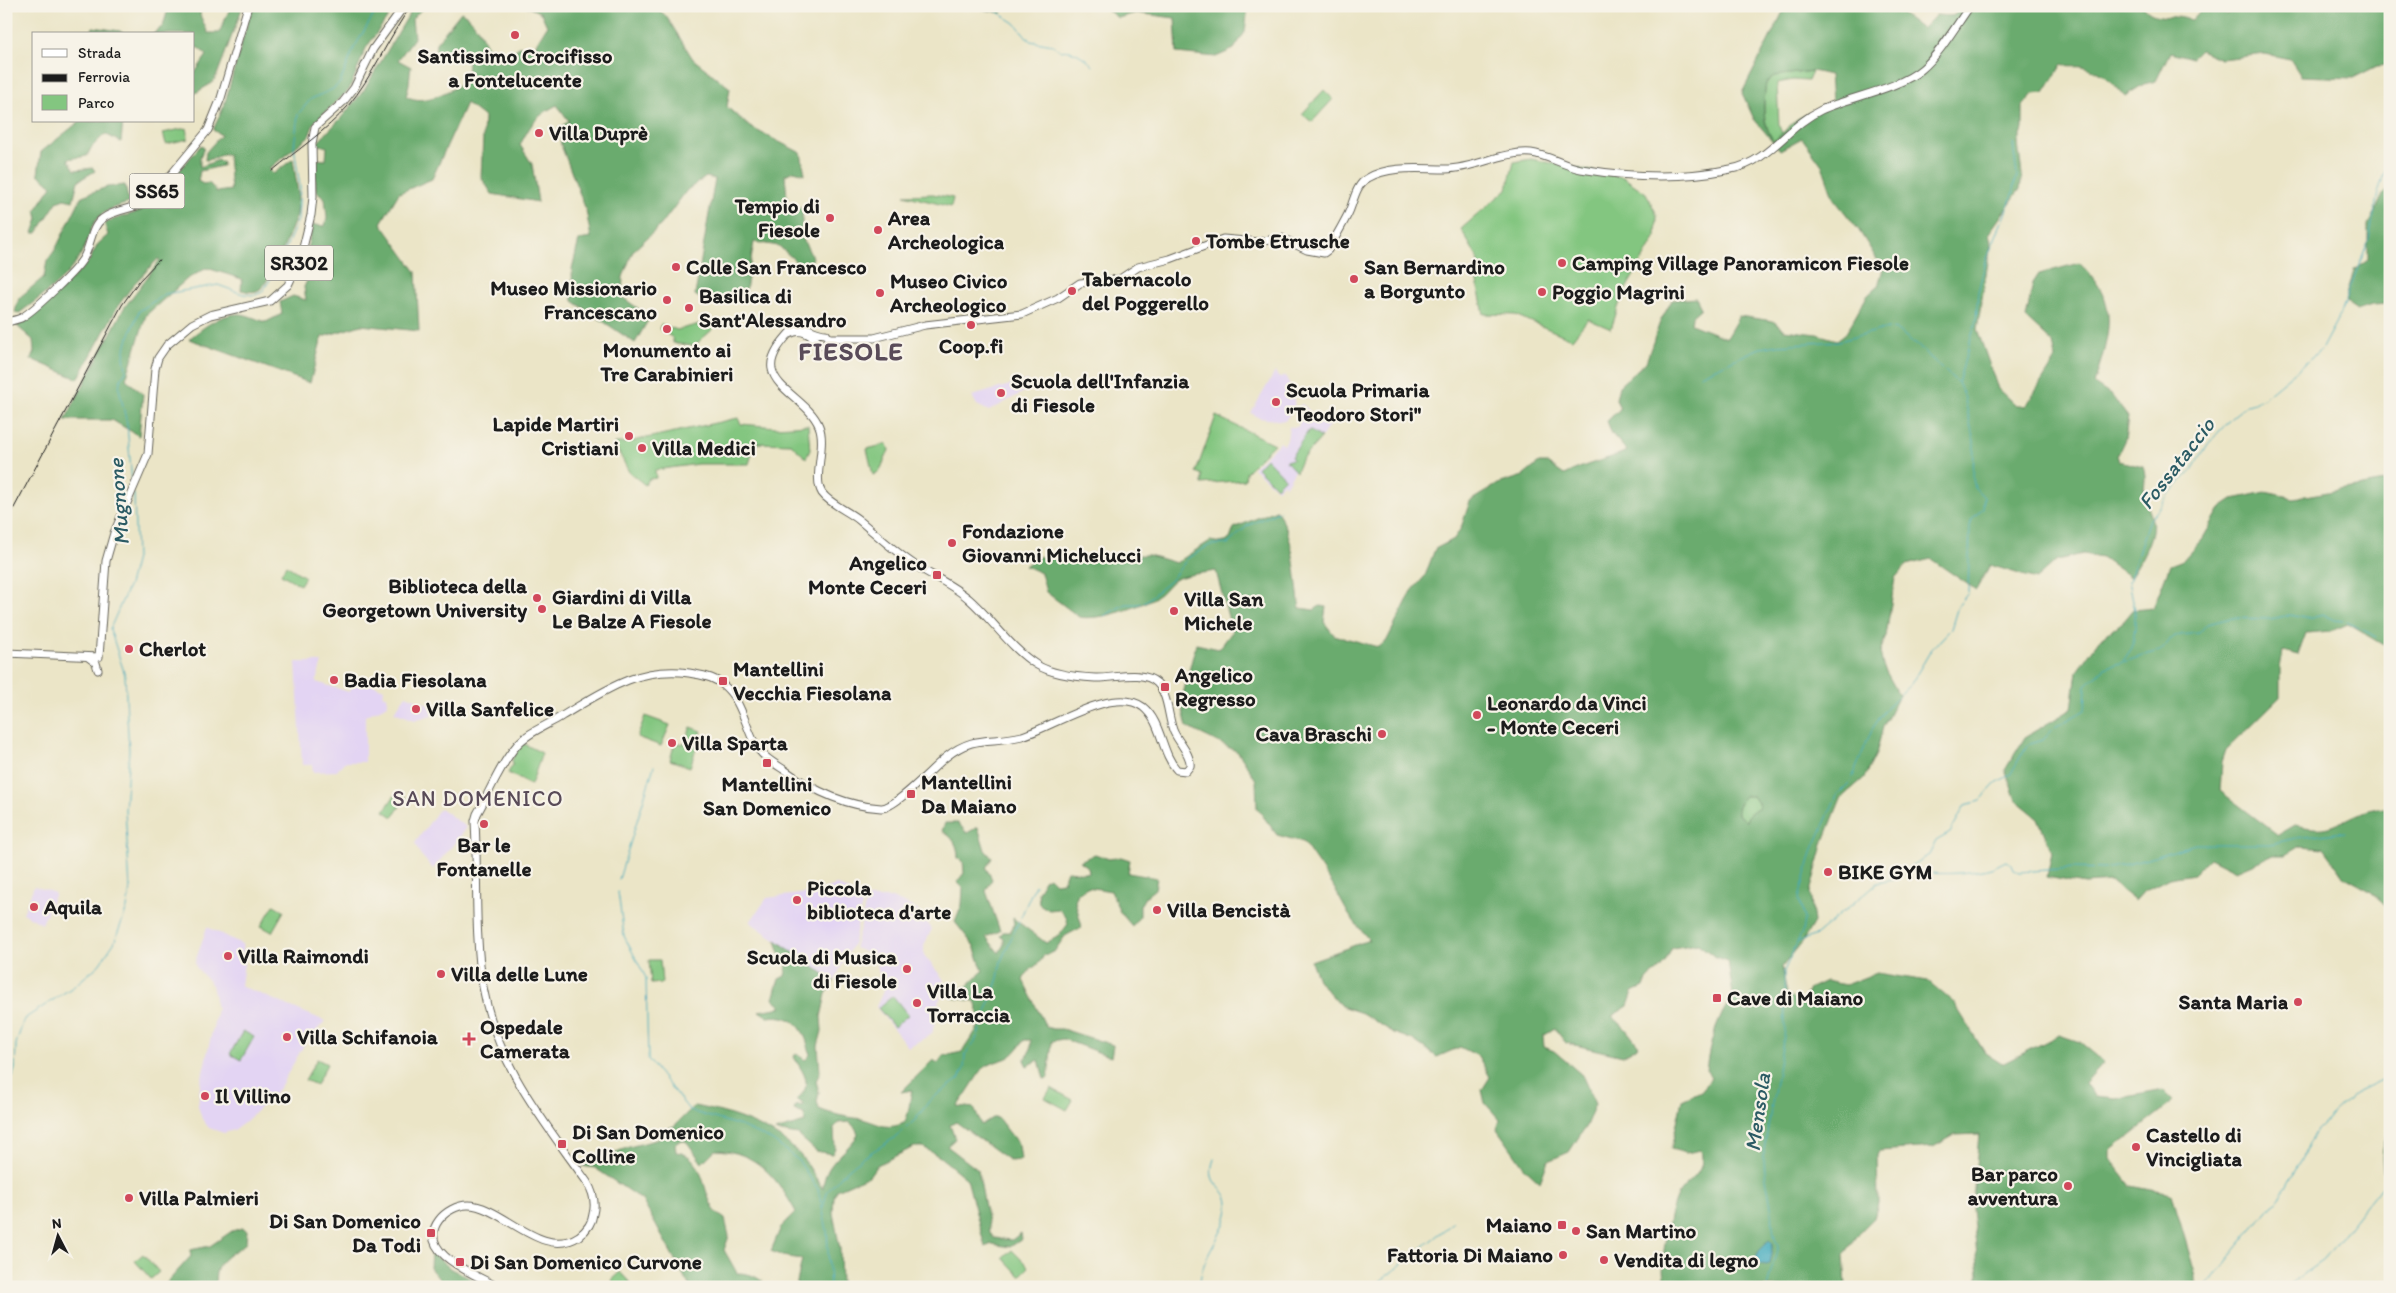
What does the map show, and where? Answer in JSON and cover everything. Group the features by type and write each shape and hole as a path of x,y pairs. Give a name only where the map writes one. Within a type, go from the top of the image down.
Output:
{"main road":[{"name":"SS65","path":"6,322 25,315 76,268 84,258 95,226 101,219 111,213 141,206 151,199 205,136 221,98 248,6"},
{"name":"SR302","path":"85,656 99,657 105,570 110,547 143,467 150,442 155,369 158,358 166,345 197,321 210,315 270,302 288,285 300,260 313,197 312,144 315,127 343,102 354,88 373,48 404,6"},
{"path":"498,1287 454,1263 441,1253 436,1244 434,1230 438,1221 445,1214 461,1206 476,1206 549,1242 560,1242 569,1241 585,1232 593,1218 594,1199 588,1184 536,1113 507,1061 498,1038 484,988 479,952 477,814 515,747 522,740 617,684 642,674 663,671 697,674 717,680 734,696 754,743 769,760 818,792 872,807 883,808 892,806 924,775 963,745 977,741 1022,736 1067,715 1121,701 1136,704 1149,714 1177,770 1186,771 1190,766 1190,759 1173,730 1163,695 1157,683 1143,676 1085,677 1049,670 1037,665 1021,652 968,598 912,563 849,512 823,494 819,479 822,442 820,428 813,414 782,386 772,368 773,358 787,337 798,326 819,337 821,344 824,345 830,338 867,338 940,322 1022,314 1059,298 1070,289 1084,282 1120,279 1138,267 1170,259 1223,239 1258,242 1282,238 1309,251 1324,253 1328,250 1348,215 1358,187 1366,178 1382,172 1450,169 1526,153 1542,156 1582,169 1647,175 1699,174 1745,166 1764,155 1794,127 1816,113 1864,95 1921,70 1970,6"},
{"path":"6,653 85,656 94,661 98,670"}],"shaded area":[{"name":"Scuola Primaria \"Teodoro Stori\"","path":"1275,372 1279,378 1285,375 1295,397 1294,407 1285,421 1259,418 1251,413"},
{"name":"Scuola dell'Infanzia di Fiesole","path":"1027,380 1031,388 989,411 977,405 972,396"},
{"path":"1302,404 1312,413 1330,418 1331,422 1321,438 1301,460 1285,487 1284,483 1277,489 1253,468 1280,442 1284,445 1287,440 1289,427 1298,427 1301,415 1299,414 1299,406"},
{"path":"296,662 322,662 316,682 349,692 354,677 384,689 383,696 387,696 388,705 365,716 365,762 344,762 337,771 313,772 312,765 302,765"},
{"path":"406,695 436,708 432,715 415,720 394,712"},
{"path":"440,808 465,826 466,829 433,869 420,854 415,843"},
{"path":"837,885 861,897 863,901 854,942 834,981 750,922 767,898 808,893"},
{"path":"34,886 55,893 42,924 23,913"},
{"name":"Scuola di Musica di Fiesole","path":"866,898 892,898 911,906 919,911 932,929 924,945 924,955 944,980 932,1034 908,1047 876,1007 886,985 880,979 876,959 854,948"},
{"path":"207,927 242,944 244,963 241,986 325,1021 304,1045 280,1087 273,1095 244,1123 234,1130 224,1133 209,1128 202,1119 198,1106 200,1086 217,1009 212,985 196,967 195,962"}],"green space":[{"path":"169,6 194,6 201,10 200,15 208,33 219,33 231,6 243,6 217,75 212,83 195,93 195,73 207,55 197,47 195,50 195,32 156,32 163,26"},
{"path":"252,6 391,6 388,17 366,48 349,90 314,123 309,136 269,169 273,174 293,159 298,193 297,215 277,264 264,285 256,291 241,290 242,279 207,268 187,279 146,315 126,379 143,394 139,436 112,420 65,420 124,308 160,260 158,259 134,284 118,306 78,379 31,359 34,352 33,340 17,326 89,261 98,244 108,235 105,224 141,211 150,205 201,145 204,148 200,157 200,167 218,160 223,162 222,166 200,171 198,181 203,184 209,183 217,192 231,190 228,155 205,160 206,152 221,135 213,130 224,106"},
{"path":"414,6 422,6 422,9 412,19 414,38 398,60 411,67 406,96 421,100 429,99 467,82 468,58 455,46 441,60 435,54 436,43 461,12 473,22 489,49 499,61 504,60 520,46 533,49 547,26 541,13 526,6 654,6 666,16 693,59 730,88 727,107 750,127 801,153 805,174 794,171 785,175 788,209 803,208 801,235 813,259 802,267 779,246 754,242 746,290 735,296 703,300 695,295 715,179 706,177 687,190 661,225 633,251 623,277 622,297 650,317 635,343 573,301 572,269 579,240 591,238 586,210 561,145 559,128 569,121 557,105 535,121 520,145 532,164 538,202 492,194 481,177 484,117 466,103 432,179 399,193 381,223 416,272 419,331 361,325 322,337 310,383 189,339 206,326 225,316 242,314 266,322 282,314 280,302 293,296 306,300 304,287 312,270 303,265 313,225 325,226 327,218 325,198 316,191 314,159 326,160 327,147 316,144 364,90"},
{"path":"966,6 1001,6 1002,13"},
{"path":"1102,6 1248,6 1245,32 1234,49 1216,57 1177,53 1175,18 1136,13 1118,18"},
{"path":"1786,6 1892,6 1922,29 1936,15 1952,16 1964,8 1984,10 1993,6 2143,6 2148,11 2159,16 2185,18 2191,21 2201,10 2227,14 2245,6 2390,6 2390,65 2377,66 2353,78 2301,76 2290,59 2265,54 2221,59 2200,50 2192,58 2170,52 2156,81 2144,84 2125,96 2111,82 2094,70 2082,66 2062,64 2044,93 2033,94 2023,106 2023,129 2018,143 2022,175 2020,189 1989,233 1991,244 1977,329 1998,389 2016,406 2026,406 2056,359 2053,343 2026,318 2033,283 2039,274 2079,263 2093,277 2102,291 2107,306 2108,320 2104,350 2094,384 2112,396 2128,417 2125,439 2117,456 2119,461 2143,467 2145,476 2144,493 2151,514 2152,533 2142,557 2130,577 2102,557 2083,554 2057,560 2036,579 1990,565 1976,590 1931,559 1906,565 1895,578 1886,636 1880,652 1883,666 1899,695 1883,727 1876,754 1864,778 1841,798 1824,841 1810,892 1814,922 1803,941 1782,967 1787,994 1802,1004 1809,989 1826,981 1845,985 1876,973 1928,981 1954,1003 1985,1053 2002,1064 2059,1035 2080,1042 2104,1062 2085,1083 2095,1097 2116,1099 2163,1090 2174,1101 2110,1151 2110,1159 2131,1186 2172,1194 2199,1287 1975,1287 1979,1274 1972,1209 1979,1134 1955,1135 1933,1147 1879,1151 1877,1154 1878,1203 1874,1218 1860,1232 1844,1255 1846,1287 1671,1287 1665,1278 1663,1260 1671,1214 1676,1198 1698,1172 1702,1159 1701,1150 1686,1153 1671,1149 1682,1100 1701,1091 1712,1078 1706,1070 1710,1049 1718,1022 1733,995 1728,961 1714,956 1698,944 1672,948 1664,964 1648,979 1644,987 1633,992 1628,1006 1612,1016 1625,1028 1639,1046 1623,1056 1566,1043 1555,1029 1543,1036 1544,1047 1554,1051 1582,1075 1595,1104 1586,1126 1569,1152 1548,1161 1540,1182 1524,1167 1497,1129 1500,1120 1485,1103 1482,1090 1490,1077 1478,1056 1460,1047 1437,1057 1413,1040 1394,1033 1362,1013 1341,1006 1318,980 1311,961 1369,940 1349,915 1332,884 1303,842 1277,835 1257,808 1256,780 1238,752 1187,727 1181,702 1196,644 1219,649 1232,632 1216,571 1179,578 1172,581 1153,599 1133,608 1110,615 1088,618 1079,617 1046,592 1041,573 1025,566 1037,557 1149,555 1176,563 1210,541 1221,543 1230,539 1234,528 1276,510 1287,531 1291,544 1300,608 1314,610 1320,606 1326,607 1324,622 1334,635 1378,647 1386,642 1412,591 1425,576 1435,549 1454,539 1461,528 1470,501 1498,484 1523,476 1539,463 1547,463 1564,475 1627,451 1612,434 1607,421 1620,409 1616,399 1619,386 1646,362 1660,322 1672,300 1696,298 1701,308 1692,316 1691,324 1726,338 1739,316 1773,321 1784,330 1817,334 1837,340 1846,333 1867,296 1878,286 1883,269 1858,229 1834,199 1822,165 1802,138 1780,150 1754,119 1742,93","holes":["1812,71 1830,75 1832,102 1797,119 1774,141 1767,127 1764,113 1766,83 1774,76","1745,796 1753,796 1760,806 1749,814 1746,821 1739,816 1737,810"]},
{"path":"93,27 121,32 92,32"},
{"path":"1812,71 1808,81 1793,80 1777,83 1779,126 1782,133 1774,142 1765,121 1764,98 1766,83 1774,76"},
{"path":"1324,90 1333,99 1312,122 1302,114"},
{"path":"79,122 123,122 121,142 105,134 91,148 87,156 68,159 75,170 93,168 95,171 78,181 73,201 64,199 57,202 37,233 33,233 38,219 36,210 52,186 38,174 41,152"},
{"path":"186,128 188,139 166,144 163,133"},
{"path":"1531,159 1623,177 1646,193 1657,215 1656,236 1622,296 1611,329 1588,319 1572,339 1515,315 1484,314 1476,277 1478,259 1461,229 1507,189 1514,162"},
{"path":"125,185 129,203 104,213 97,219 83,251 71,269 42,296 18,314 15,312 19,298 44,277 47,261 55,250 82,196 107,187"},
{"path":"2390,187 2390,304 2372,305 2357,310 2345,302 2354,270 2368,260 2368,225 2385,191"},
{"path":"933,194 953,198 951,207 904,195"},
{"path":"715,320 713,329 694,346 673,343 673,338 659,329 661,324 677,330"},
{"path":"1216,416 1274,444 1246,472 1245,480 1202,484 1202,475 1196,472"},
{"path":"738,418 741,424 776,427 808,425 810,450 806,458 791,444 755,443 749,464 698,464 655,470 656,478 649,479 645,485 629,472 614,443 624,443"},
{"path":"1309,430 1321,438 1301,460 1296,472 1286,461 1293,459 1291,457"},
{"path":"887,444 889,450 880,471 873,475 867,449"},
{"path":"1266,458 1285,478 1276,487 1257,468"},
{"path":"2390,481 2390,649 2348,624 2331,631 2306,633 2298,655 2283,651 2280,668 2280,697 2226,750 2222,762 2220,791 2278,835 2295,825 2326,828 2369,810 2390,807 2390,909 2370,891 2345,877 2324,848 2301,846 2286,855 2273,855 2236,871 2210,858 2194,874 2169,878 2144,891 2135,901 2111,882 2085,884 2047,877 2052,852 2038,818 2016,800 2005,770 2025,737 2072,709 2077,671 2099,640 2124,621 2133,610 2153,608 2170,565 2183,560 2203,538 2221,507 2233,499 2265,492 2294,498"},
{"path":"286,565 305,577 300,585 281,574"},
{"path":"645,716 670,725 661,746 637,737"},
{"path":"691,727 702,731 690,767 670,760 675,742 684,744"},
{"path":"522,743 542,753 531,785 508,773 513,764 512,760"},
{"path":"397,792 406,797 393,817 384,811"},
{"path":"1745,796 1753,796 1760,806 1749,814 1746,821 1739,816 1737,810"},
{"path":"945,823 958,823 967,833 978,827 985,850 992,858 986,868 992,879 986,891 1000,931 986,937 999,953 1004,944 1004,939 1000,936 1003,932 1010,932 1014,925 1013,918 1046,943 1059,936 1068,924 1066,917 1059,909 1049,910 1039,904 1038,892 1044,880 1049,877 1055,883 1063,882 1067,871 1089,873 1088,867 1080,861 1095,854 1109,859 1121,857 1130,860 1128,873 1157,878 1155,889 1145,897 1140,906 1140,916 1132,926 1120,912 1111,891 1087,887 1078,893 1075,901 1082,927 1065,936 1054,952 1044,955 1023,980 1046,1027 1062,1029 1113,1045 1111,1057 1063,1039 1052,1041 1048,1078 1044,1079 1039,1060 1027,1066 1024,1060 1031,1049 1031,1040 1024,1040 1014,1054 984,1068 957,1106 974,1108 981,1125 992,1118 998,1118 1019,1145 1021,1160 1010,1161 956,1122 950,1125 955,1139 947,1146 978,1170 990,1233 994,1238 1012,1240 1021,1233 1022,1239 1010,1247 992,1244 985,1247 967,1179 940,1157 923,1147 914,1147 877,1165 869,1176 837,1190 834,1196 833,1213 840,1249 841,1287 796,1287 802,1259 782,1256 771,1251 781,1227 796,1212 781,1188 764,1169 743,1155 715,1150 702,1163 687,1142 681,1140 675,1144 676,1152 686,1155 693,1160 702,1176 711,1204 716,1212 725,1219 729,1236 724,1250 737,1273 754,1276 768,1287 690,1287 642,1200 595,1168 581,1166 629,1147 659,1139 666,1129 674,1126 694,1106 737,1117 780,1138 802,1157 823,1189 827,1172 858,1135 850,1122 838,1123 834,1128 835,1148 832,1154 816,1151 798,1135 775,1131 805,1122 804,1114 794,1110 796,1106 804,1105 797,1099 802,1094 806,1083 794,1057 796,1053 805,1060 810,1055 806,1038 793,1021 778,1016 768,1017 759,1011 782,1007 773,999 779,979 785,976 787,965 780,955 776,940 834,981 826,994 821,1017 822,1031 818,1046 820,1072 816,1081 819,1092 817,1102 819,1109 887,1126 904,1123 912,1090 901,1092 933,1060 938,1063 943,1056 962,1052 981,1023 975,1001 951,998 947,990 966,987 983,971 974,946 955,922 962,905 963,888 957,882 964,873 963,861 958,858 954,842 942,831"},
{"path":"274,905 284,911 272,932 261,926"},
{"path":"649,960 660,960 662,983 651,984"},
{"path":"893,996 908,1015 894,1027 878,1008"},
{"path":"243,1031 254,1037 241,1060 230,1054"},
{"path":"317,1059 327,1064 316,1085 305,1080"},
{"path":"1051,1088 1073,1100 1067,1110 1045,1098"},
{"path":"2390,1130 2390,1172 2384,1174 2382,1152"},
{"path":"242,1228 247,1230 246,1243 219,1265 215,1278 216,1287 163,1287 191,1256 190,1250 210,1246 232,1231"},
{"path":"1012,1250 1029,1267 1020,1276 1003,1258"},
{"path":"431,1252 451,1269 484,1285 483,1287 446,1287 430,1268"},
{"path":"143,1254 159,1272 151,1279 135,1261"},
{"path":"620,1272 634,1287 617,1287 611,1280"}],"water":[{"path":"1770,1240 1773,1243 1769,1264 1766,1266 1753,1263 1757,1253"}],"waterway":[{"name":"Mugnone","path":"132,483 127,424 119,388 120,381 126,371 124,356 126,344 139,311 165,294 218,285 243,294 255,295 262,292 275,272 298,220 300,187 294,147 298,114 311,99 333,89 340,83 354,48 379,6"},
{"path":"988,6 1015,23 1030,41 1053,45 1061,51 1074,52 1093,66"},
{"path":"1973,518 1983,508 1984,497 1975,488 1973,479 1974,442 1964,395 1958,383 1976,321 1978,292 1986,261 2013,194 2017,175 2013,144"},
{"name":"Fossataccio","path":"2322,348 2339,316 2369,239 2378,193 2390,154"},
{"path":"1700,375 1760,348 1839,341 1888,328 1897,330 1918,346 1957,382"},
{"name":"Fossataccio","path":"2123,661 2132,648 2135,629 2135,610 2129,581 2148,522 2167,496 2192,470 2208,444 2232,417 2248,404 2262,399 2320,351"},
{"name":"Mugnone","path":"6,1098 15,1069 16,1044 24,1019 73,987 99,965 114,943 127,908 130,888 125,810 129,750 125,675 110,629 129,585 136,558 134,494"},
{"path":"1104,616 1125,604 1139,604 1146,601 1171,580 1188,558 1210,545 1228,544 1247,526 1280,511"},
{"name":"Mensola","path":"1767,1287 1778,1246 1765,1172 1764,1150 1785,1030 1784,971 1802,932 1804,919 1799,898 1813,849 1837,795 1851,781 1872,729 1888,706 1911,684 1931,650 1951,629 1958,606 1968,593 1970,526 1972,519"},
{"path":"1798,942 1816,935 1877,883 1897,879 1912,865 1929,855 1936,841 1950,833 1965,805 1980,801 1996,783 2010,775 2027,745 2043,740 2055,727 2085,710 2086,685 2105,668 2161,650 2169,640 2180,635 2199,633 2207,624 2231,618 2269,619 2290,615 2310,619 2323,614 2335,620 2343,621"},
{"path":"2347,622 2377,637"},
{"path":"619,879 654,766"},
{"path":"1909,870 1939,874 1961,873 1991,868 2006,861 2012,865 2014,870 2019,872 2073,868 2105,869 2145,860 2195,844 2270,844 2296,838 2345,832"},
{"path":"1021,917 1035,885"},
{"path":"618,892 624,936 646,978 648,1059 690,1111 741,1126 773,1141 798,1160 818,1189 827,1230 830,1287"},
{"path":"823,1207 827,1192 843,1174 862,1158 896,1137 915,1120 930,1100 959,1079 964,1068 965,1055 975,1042 998,978 1001,961 1019,921"},
{"path":"2206,1287 2286,1188 2317,1129 2355,1093 2390,1076"},
{"path":"1200,1287 1204,1265 1223,1227 1228,1207 1228,1200 1225,1194 1214,1182 1212,1176 1214,1159"},
{"path":"2285,1287 2324,1259 2381,1187"},
{"path":"1373,1287 1454,1222"}],"railway":[{"path":"272,171 321,132 348,106 365,82 411,6"},
{"path":"6,523 122,305 139,281 159,260"}],"place":[{"name":"Santissimo Crocifisso a Fontelucente","path":"515,35"},
{"name":"Villa Duprè","path":"539,133"},
{"name":"Tempio di Fiesole","path":"830,218"},
{"name":"Area Archeologica","path":"878,230"},
{"name":"Tombe Etrusche","path":"1196,241"},
{"name":"Camping Village Panoramicon Fiesole","path":"1562,263"},
{"name":"Colle San Francesco","path":"676,267"},
{"name":"San Bernardino a Borgunto","path":"1354,279"},
{"name":"Tabernacolo del Poggerello","path":"1072,291"},
{"name":"Poggio Magrini","path":"1542,292"},
{"name":"Museo Civico Archeologico","path":"880,293"},
{"name":"Museo Missionario Francescano","path":"667,300"},
{"name":"Basilica di Sant'Alessandro","path":"689,308"},
{"name":"Coop.fi","path":"971,325"},
{"name":"Monumento ai Tre Carabinieri","path":"667,329"},
{"name":"Scuola dell'Infanzia di Fiesole","path":"1001,393"},
{"name":"Scuola Primaria \"Teodoro Stori\"","path":"1276,402"},
{"name":"Lapide Martiri Cristiani","path":"629,436"},
{"name":"Villa Medici","path":"642,448"},
{"name":"Fondazione Giovanni Michelucci","path":"952,543"},
{"name":"Angelico Monte Ceceri","path":"937,575"},
{"name":"Biblioteca della Georgetown University","path":"537,598"},
{"name":"Giardini di Villa Le Balze A Fiesole","path":"542,609"},
{"name":"Villa San Michele","path":"1174,611"},
{"name":"Cherlot","path":"129,649"},
{"name":"Badia Fiesolana","path":"334,680"},
{"name":"Mantellini Vecchia Fiesolana","path":"723,681"},
{"name":"Angelico Regresso","path":"1165,687"},
{"name":"Villa Sanfelice","path":"416,709"},
{"name":"Leonardo da Vinci - Monte Ceceri","path":"1477,715"},
{"name":"Cava Braschi","path":"1382,734"},
{"name":"Villa Sparta","path":"672,743"},
{"name":"Mantellini San Domenico","path":"767,763"},
{"name":"Mantellini Da Maiano","path":"911,794"},
{"name":"Bar le Fontanelle","path":"484,824"},
{"name":"BIKE GYM","path":"1828,872"},
{"name":"Piccola biblioteca d'arte","path":"797,900"},
{"name":"Aquila","path":"34,907"},
{"name":"Villa Bencistà","path":"1157,910"},
{"name":"Villa Raimondi","path":"228,956"},
{"name":"Scuola di Musica di Fiesole","path":"907,969"},
{"name":"Villa delle Lune","path":"441,974"},
{"name":"Cave di Maiano","path":"1717,998"},
{"name":"Santa Maria","path":"2298,1002"},
{"name":"Villa La Torraccia","path":"917,1003"},
{"name":"Villa Schifanoia","path":"287,1037"},
{"name":"Ospedale Camerata","path":"469,1039"},
{"name":"Il Villino","path":"205,1096"},
{"name":"Di San Domenico Colline","path":"562,1144"},
{"name":"Castello di Vincigliata","path":"2136,1147"},
{"name":"Bar parco avventura","path":"2068,1186"},
{"name":"Villa Palmieri","path":"129,1198"},
{"name":"Maiano","path":"1562,1225"},
{"name":"San Martino","path":"1576,1231"},
{"name":"Di San Domenico Da Todi","path":"431,1233"},
{"name":"Fattoria Di Maiano","path":"1563,1255"},
{"name":"Vendita di legno","path":"1604,1260"},
{"name":"Di San Domenico Curvone","path":"460,1262"}],"district":[{"name":"FIESOLE","path":"851,351"},
{"name":"SAN DOMENICO","path":"478,798"}]}
